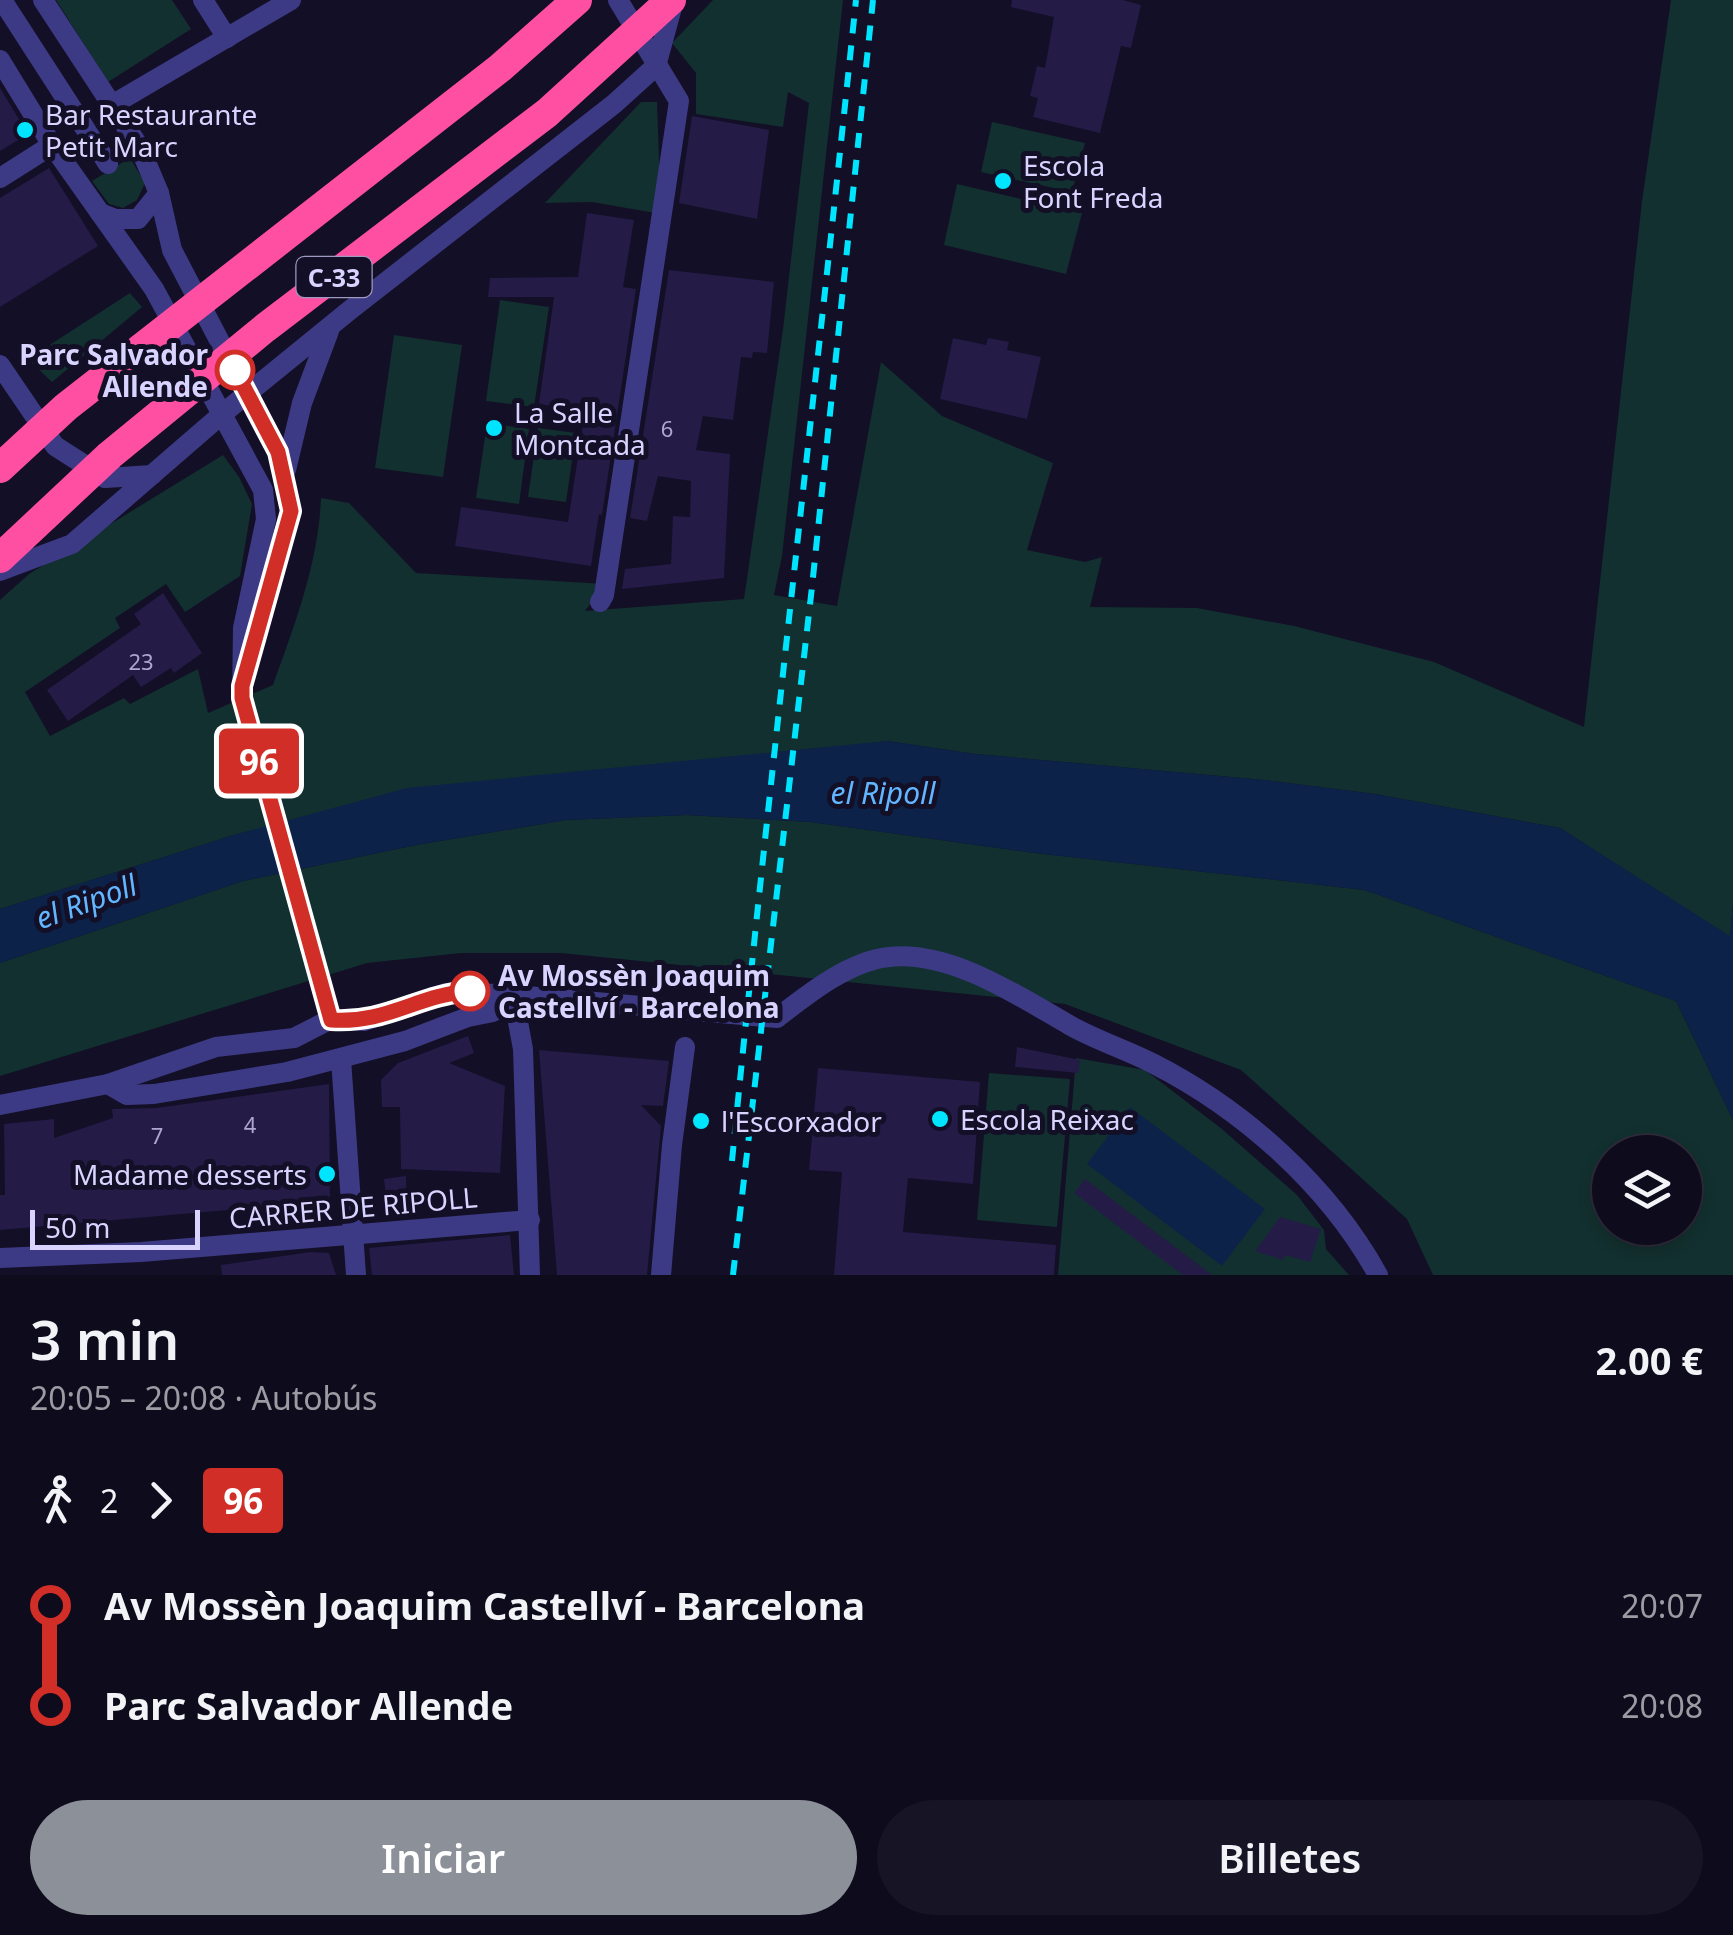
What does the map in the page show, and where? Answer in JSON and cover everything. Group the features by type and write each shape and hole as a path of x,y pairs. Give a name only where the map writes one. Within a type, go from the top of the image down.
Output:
{"highway":[{"name":"C-33","path":"0,468 93,385 500,68 577,0"},
{"name":"C-33","path":"0,558 110,455 266,328 548,112 673,0"}],"street":[{"path":"2,0 108,164"},
{"path":"43,0 140,148 159,193 172,250 278,452 291,511 242,692"},
{"path":"203,0 227,38"},
{"path":"112,106 291,0"},
{"path":"600,602 654,284 679,101 618,0"},
{"path":"0,571 72,544 152,475 226,423 248,396 329,329 614,104 656,66 673,0"},
{"path":"0,60 52,145 154,289 262,490 266,520 243,628 242,692 331,1020"},
{"path":"0,178 52,145"},
{"path":"100,213 116,219 138,218 159,193"},
{"path":"286,482 286,461 297,420 329,329"},
{"path":"0,364 56,446 105,478 152,475"},
{"path":"226,423 263,426 297,420"},
{"path":"0,1105 108,1084 216,1047 294,1038 331,1020 364,1021 446,993 510,994 777,1018 862,963 894,956 929,961 988,978 1103,1044 1152,1062 1230,1111 1268,1142 1335,1212 1378,1275"},
{"path":"108,1084 127,1095 154,1094 287,1072 493,1012 510,994"},
{"path":"510,994 523,1049 530,1275"},
{"path":"661,1275 685,1047"},
{"path":"341,1059 356,1275"},
{"name":"CARRER DE RIPOLL","path":"0,1258 141,1252 530,1220"}],"green space":[{"path":"56,0 172,0 191,29 108,82"},
{"path":"713,0 843,0 782,556 774,595 837,606 881,362 942,416 1053,463 1027,550 1085,562 1102,557 1090,607 1197,608 1294,626 1434,662 1584,727 1642,201 1671,0 1733,0 1730,937 1560,828 1375,794 975,754 887,741 237,834 0,909 0,600 29,574 223,455 252,504 240,576 185,612 166,584 115,618 120,628 25,692 50,736 124,698 130,704 198,669 208,713 273,685 310,570 321,498 349,503 416,573 605,584 585,611 744,599 783,329 809,103 788,92 783,127 696,114 696,73 672,43"},
{"path":"641,102 657,102 661,214 592,202 545,203"},
{"path":"992,122 1085,143 1072,192 981,172"},
{"path":"130,158 145,183 137,200 123,208 109,204 92,181"},
{"path":"957,184 1082,213 1066,274 944,245"},
{"path":"130,293 142,307 52,382 28,359"},
{"path":"500,300 549,307 534,407 486,401"},
{"path":"394,335 462,345 443,477 375,468"},
{"path":"487,423 529,429 519,504 476,498"},
{"path":"538,428 576,433 566,502 528,497"},
{"path":"687,815 811,822 1035,853 1365,890 1676,1001 1733,1120 1733,1275 1433,1275 1407,1219 1241,1070 1065,1004 561,953 461,953 367,963 0,1076 0,963 243,881 416,845 566,820"},
{"path":"1076,1058 1145,1070 1222,1129 1297,1195 1324,1230 1326,1249 1349,1275 1058,1275"},
{"path":"989,1073 1070,1079 1057,1227 977,1220"}],"water":[{"name":"el Ripoll","path":"887,741 975,754 1375,794 1560,828 1730,936 1733,904 1733,1120 1676,1001 1365,890 1035,853 811,822 687,815 566,820 416,845 243,881 0,963 0,909 237,834 407,788"},
{"path":"1130,1107 1265,1209 1222,1266 1087,1164"}],"building":[{"path":"1012,0 1123,0 1141,5 1131,48 1121,46 1100,133 1033,117 1038,98 1030,96 1037,66 1045,68 1054,17 1011,7"},
{"path":"0,88 28,134 0,151"},
{"path":"692,116 769,130 757,219 679,203"},
{"path":"49,168 98,246 0,307 0,198"},
{"path":"587,213 634,220 623,287 636,289 591,566 455,546 461,507 568,522 585,411 539,404 554,297 488,297 490,278 578,277"},
{"path":"669,270 774,282 767,353 753,352 752,358 741,357 733,420 703,416 696,450 730,454 724,578 622,589 625,569 671,564 673,516 690,517 691,481 658,476 647,521 630,518"},
{"path":"953,338 986,345 988,338 1009,342 1007,350 1041,357 1027,419 940,399"},
{"path":"163,593 202,653 174,673 171,668 141,687 133,675 68,721 47,690 141,624 134,614"},
{"path":"468,1036 474,1053 449,1063 505,1086 500,1173 401,1169 400,1107 382,1107 381,1080 398,1063"},
{"path":"1017,1047 1080,1060 1078,1073 1015,1067"},
{"path":"539,1050 669,1061 663,1106 641,1105 661,1126 647,1275 557,1275"},
{"path":"818,1068 980,1082 973,1184 908,1178 903,1232 1056,1245 1054,1275 834,1275 842,1172 809,1170"},
{"path":"329,1084 330,1201 0,1230 0,1195 5,1195 4,1124 54,1119 54,1138 113,1118 112,1109 156,1108"},
{"path":"406,1176 407,1216 382,1218 380,1206 387,1205 384,1179"},
{"path":"1085,1179 1212,1275 1183,1275 1074,1193"},
{"path":"1280,1217 1321,1229 1310,1262 1285,1255 1283,1260 1255,1251"},
{"path":"510,1235 514,1275 372,1275 369,1248"},
{"path":"310,1252 329,1253 336,1275 222,1275 221,1265"}],"railway":[{"path":"732,1161 856,0"},
{"path":"733,1275 812,587 873,0"}],"bus line":[{"name":"96","path":"235,370 278,452 291,511 242,686 242,698 322,997 331,1020 364,1021 446,993 470,991"}],"place":[{"name":"Bar Restaurante Petit Marc","path":"25,130"},
{"name":"Escola Font Freda","path":"1003,181"},
{"name":"Parc Salvador Allende","path":"235,370"},
{"name":"La Salle Montcada","path":"494,428"},
{"name":"Av Mossèn Joaquim Castellví - Barcelona","path":"470,991"},
{"name":"Escola Reixac","path":"940,1119"},
{"name":"l'Escorxador","path":"701,1121"},
{"name":"Madame desserts","path":"327,1174"}]}
